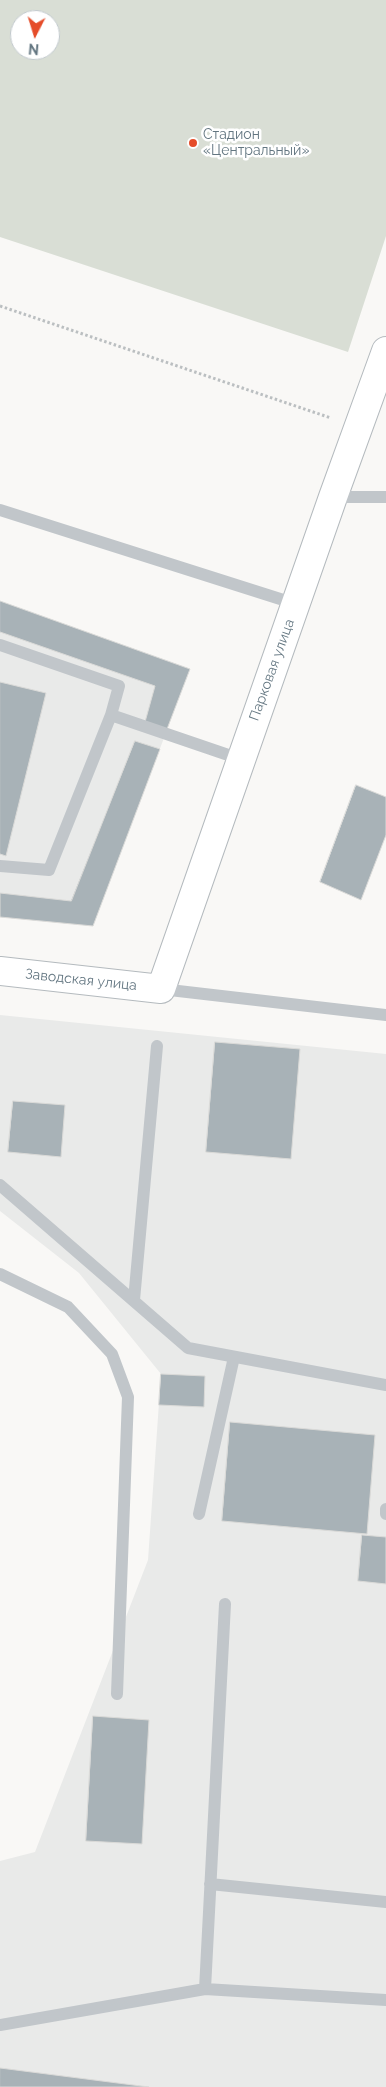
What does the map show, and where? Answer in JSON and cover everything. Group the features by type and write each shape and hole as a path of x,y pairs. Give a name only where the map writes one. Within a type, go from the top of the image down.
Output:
{"street":[{"name":"Парковая улица","path":"161,989 332,497 360,428 386,351"},
{"name":"Заводская улица","path":"0,972 161,989"}],"lane":[{"path":"332,497 386,497"},
{"path":"0,510 296,604"},
{"path":"0,645 119,686 111,715 49,870 0,866"},
{"path":"111,715 240,759"},
{"path":"161,989 386,1015"},
{"path":"134,1300 157,1046"},
{"path":"0,1185 188,1348 386,1384"},
{"path":"0,1274 68,1307 112,1354 128,1397 117,1694"},
{"path":"199,1514 234,1356"},
{"path":"386,1509 386,1514"},
{"path":"205,1990 225,1604"},
{"path":"210,1884 386,1902"},
{"path":"0,2026 205,1990 386,2000"}],"path":[{"path":"0,306 360,428"}],"shaded area":[{"name":"Стадион «Центральный»","path":"0,0 386,0 386,236 348,352 0,237"},
{"path":"0,601 190,669 93,926 0,917"},
{"path":"0,1015 386,1054 386,2087 0,2087 0,1861 35,1852 148,1560 161,1374 79,1273 0,1211"}],"building":[{"path":"0,601 190,669 167,729 145,722 155,686 0,632"},
{"path":"0,682 46,693 6,856 0,854"},
{"path":"135,741 160,749 93,926 0,917 0,893 71,901"},
{"path":"356,785 386,797 386,835 361,900 320,882"},
{"path":"215,1042 300,1049 291,1159 206,1152"},
{"path":"13,1101 65,1105 61,1157 8,1152"},
{"path":"161,1374 205,1376 204,1407 159,1405"},
{"path":"230,1422 375,1435 367,1534 222,1521"},
{"path":"362,1535 386,1537 386,1584 358,1581"},
{"path":"93,1716 149,1720 142,1844 86,1841"},
{"path":"0,2068 149,2087 0,2087"}],"place":[{"name":"Стадион «Центральный»","path":"193,143"}]}
